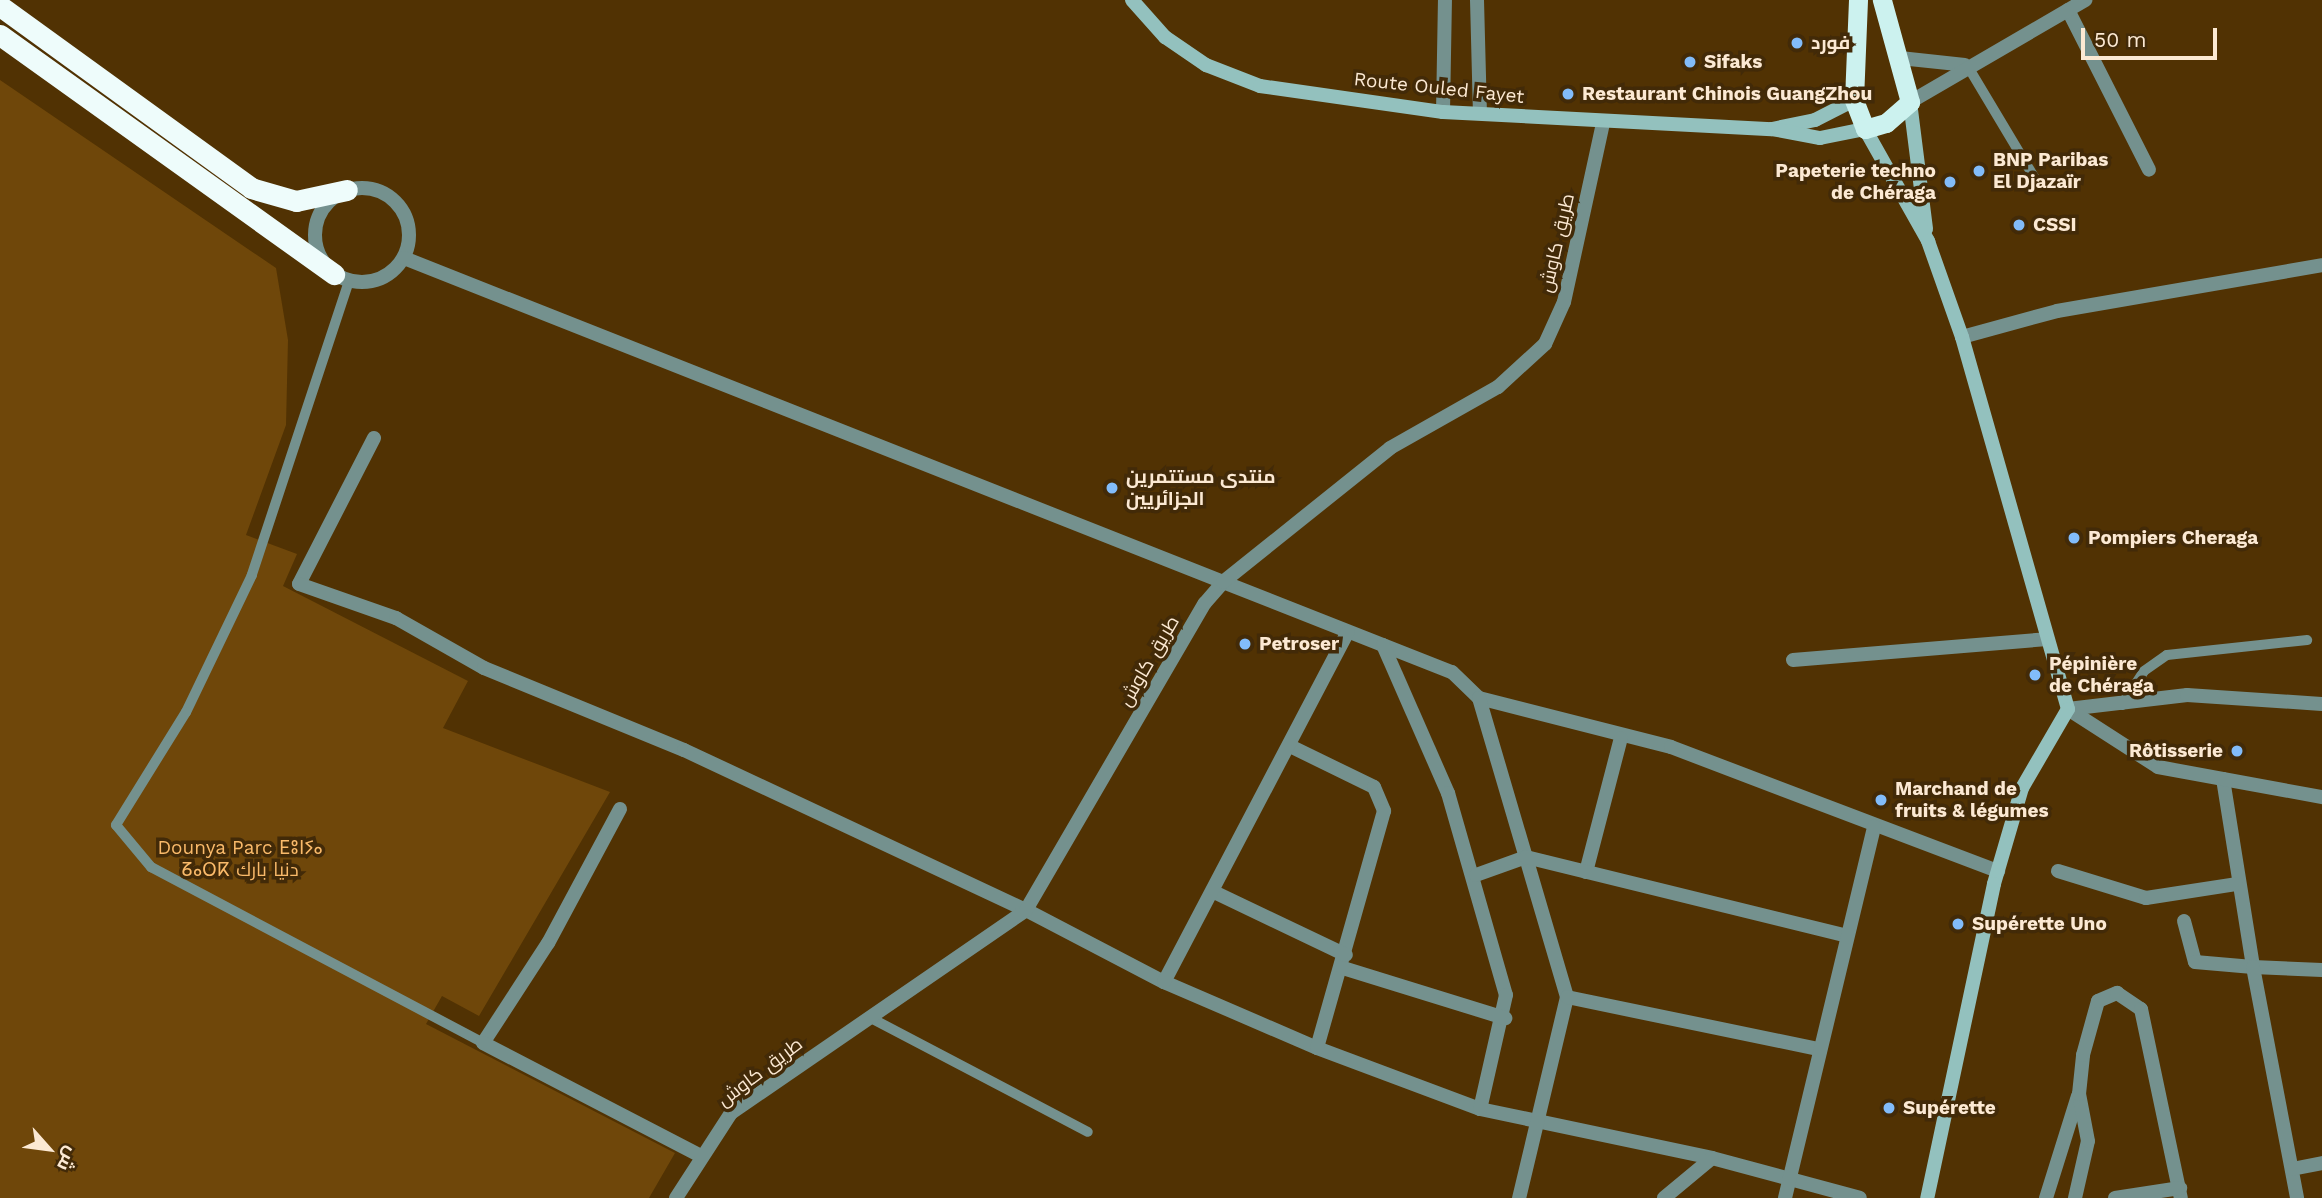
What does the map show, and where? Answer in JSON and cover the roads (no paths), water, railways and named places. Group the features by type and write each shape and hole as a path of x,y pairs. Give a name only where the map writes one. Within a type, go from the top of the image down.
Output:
{"highway":[{"path":"1858,0 1854,100 1865,129 1886,123 1910,103 1900,58 1882,0"},
{"path":"0,6 251,188 296,201 346,190"},
{"path":"0,35 341,277"}],"main road":[{"name":"Route Ouled Fayet","path":"1132,0 1165,37 1206,65 1260,86 1443,112 1603,123 1772,129"},
{"path":"1772,129 1815,120 1854,100"},
{"path":"1910,103 1928,241"},
{"path":"1772,129 1820,138 1865,129 1928,241 1962,337 2067,709 2022,788 1998,871 1927,1198"}],"street":[{"path":"1443,112 1445,0"},
{"path":"1477,0 1480,113"},
{"path":"1910,103 1967,65 2085,0"},
{"path":"2068,10 2149,170"},
{"path":"1900,58 1967,65"},
{"name":"طريق كاوش","path":"676,1198 731,1113 1026,910 1205,603 1223,582 1390,448 1498,387 1545,344 1564,302 1603,123"},
{"path":"346,190 379,190 398,204 409,226 404,258 380,279 341,277 316,248 316,225 327,204 346,190"},
{"path":"404,258 1452,672 1479,698 1621,738 1671,747 1998,871"},
{"path":"1962,337 2057,311 2322,265"},
{"path":"374,438 299,584 396,618 484,668 684,750 1026,910 1164,982 1317,1048 1480,1109 1712,1158 1860,1198"},
{"path":"1164,982 1292,747 1348,632"},
{"path":"1793,660 2047,639"},
{"path":"1383,645 1448,793 1476,875 1506,995 1505,1018 1480,1109"},
{"path":"2067,709 2121,707 2187,695 2322,704"},
{"path":"1479,698 1567,997 1519,1198"},
{"path":"2067,709 2158,767 2322,797"},
{"path":"1586,872 1621,738"},
{"path":"1292,747 1382,796 1384,811 1344,962 1317,1048"},
{"path":"2223,779 2236,884 2297,1198"},
{"path":"620,809 548,943 483,1043 701,1156"},
{"path":"1785,1198 1843,935 1874,826"},
{"path":"1476,875 1526,857 1843,935"},
{"path":"2058,870 2146,898 2236,884"},
{"path":"1214,892 1344,962 1505,1018"},
{"path":"2185,922 2195,962 2322,970"},
{"path":"2046,1198 2079,1094 2098,1002 2117,993 2141,1009 2181,1193 2115,1198"},
{"path":"1567,997 1819,1049"},
{"path":"2075,1198 2088,1141 2079,1094"},
{"path":"1664,1198 1712,1158"},
{"path":"2292,1168 2322,1163"}],"lane":[{"path":"1967,65 2037,182"},
{"path":"341,277 252,575 186,712 116,825 151,867 483,1043"},
{"path":"2121,707 2144,671 2167,655 2307,640"},
{"path":"869,1017 1088,1132"}],"place":[{"name":"فورد","path":"1797,43"},
{"name":"Sifaks","path":"1690,62"},
{"name":"Restaurant Chinois GuangZhou","path":"1568,94"},
{"name":"BNP Paribas El Djazaïr","path":"1979,171"},
{"name":"Papeterie techno de Chéraga","path":"1950,182"},
{"name":"CSSI","path":"2019,225"},
{"name":"منتدى مستتمرين الجزائريين","path":"1112,488"},
{"name":"Pompiers Cheraga","path":"2074,538"},
{"name":"Petroser","path":"1245,644"},
{"name":"Pépinière de Chéraga","path":"2035,675"},
{"name":"Rôtisserie","path":"2237,751"},
{"name":"Marchand de fruits & légumes","path":"1881,800"},
{"name":"Supérette Uno","path":"1958,924"},
{"name":"Supérette","path":"1889,1108"}],"park label":[{"name":"Dounya Parc ⴹⵓⵏⵢⴰ ⵒⴰⵔⴽ دنيا بارك","path":"240,859"}]}
